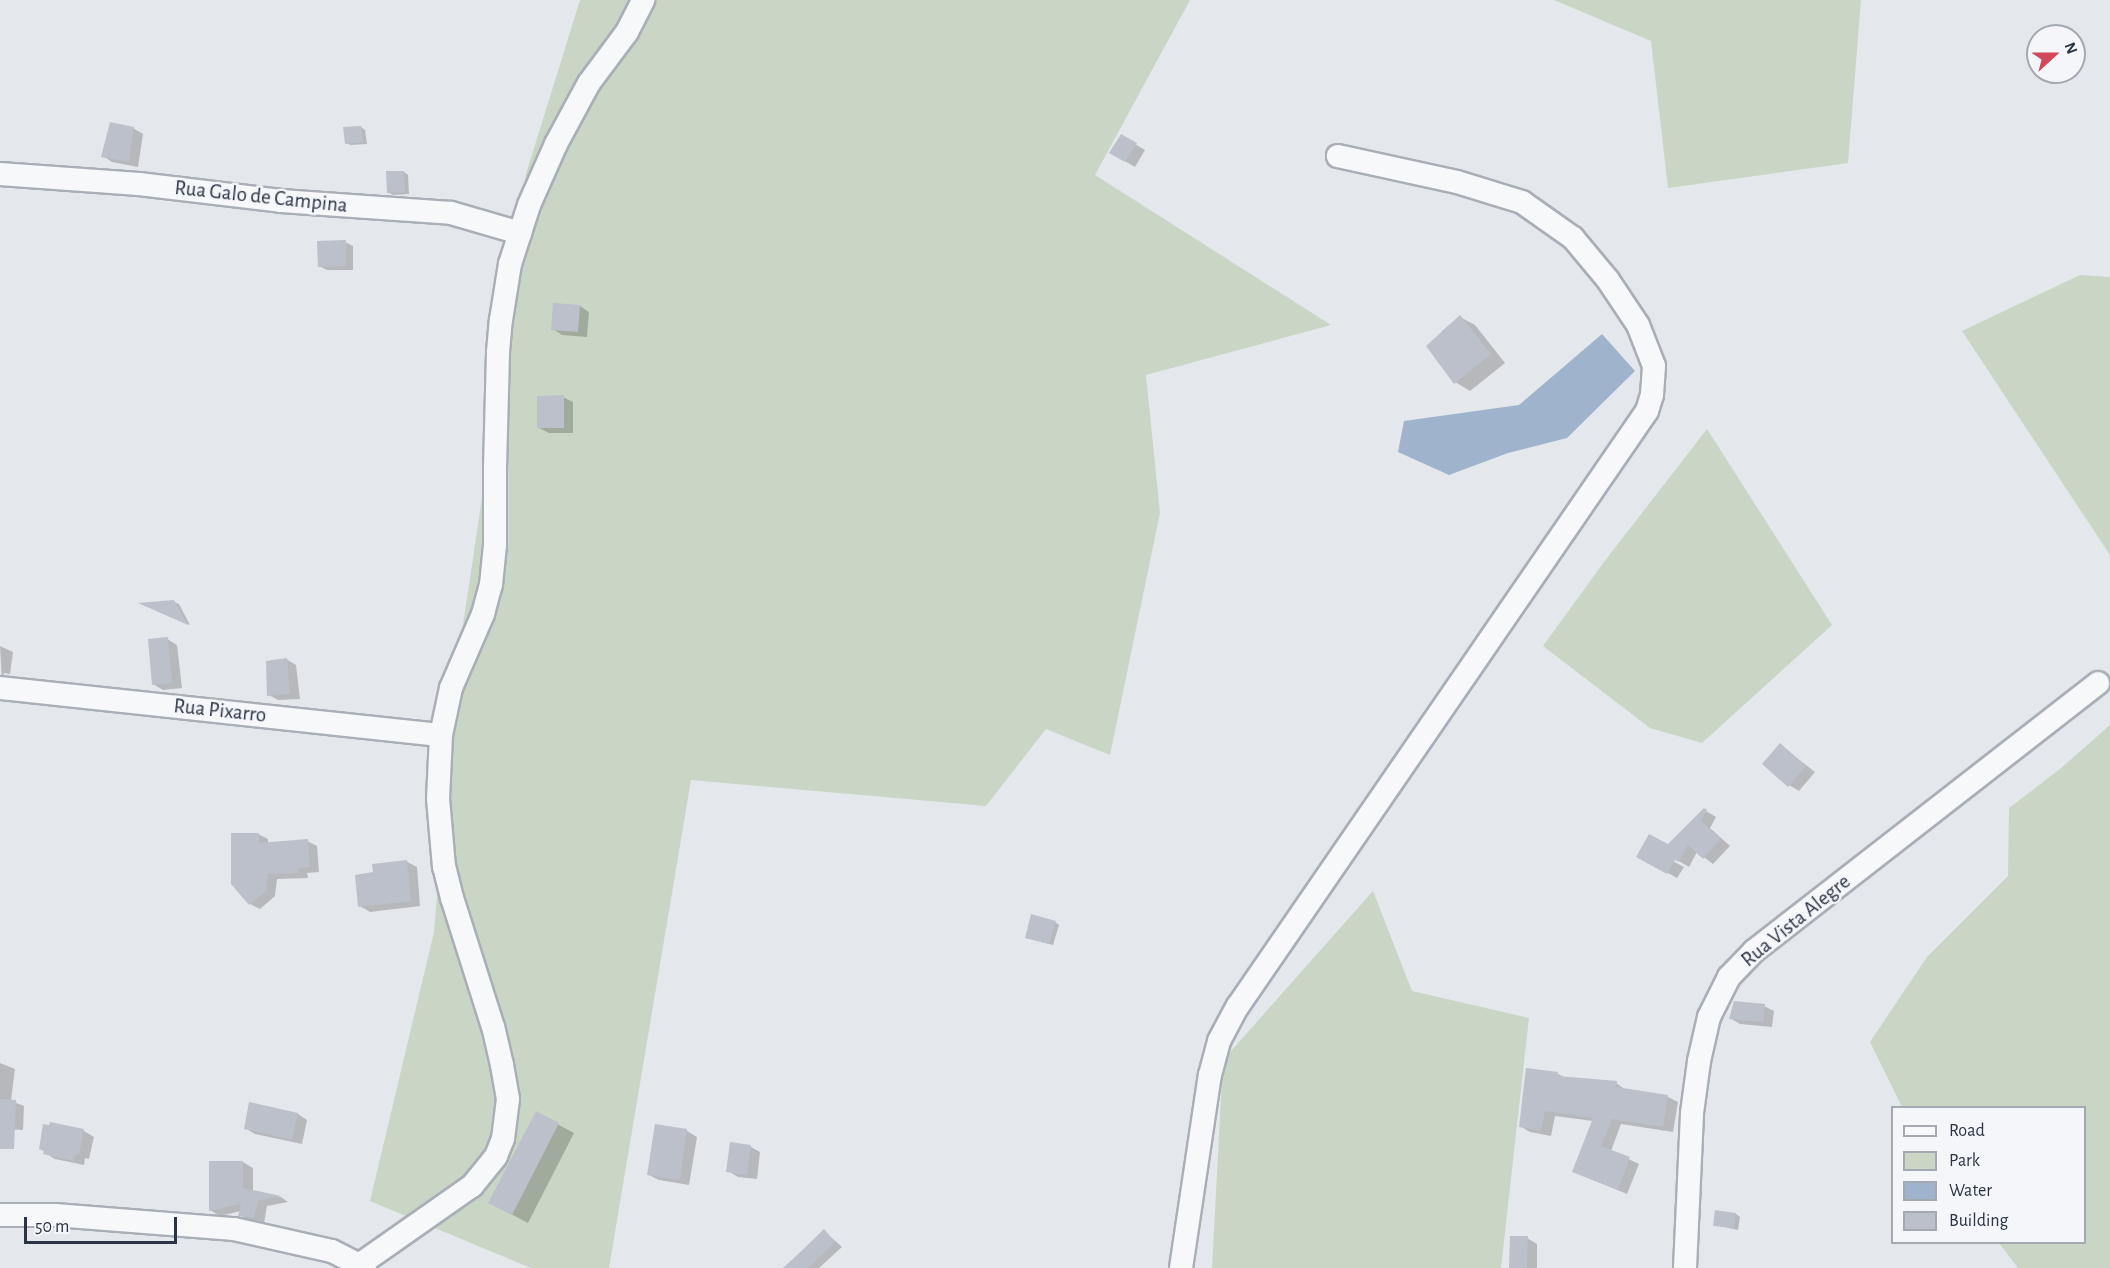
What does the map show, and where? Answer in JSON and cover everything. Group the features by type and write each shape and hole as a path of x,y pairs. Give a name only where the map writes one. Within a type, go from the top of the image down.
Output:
{"street":[{"path":"0,1215 55,1215 234,1229 332,1251 362,1267 472,1186 496,1156 507,1121 508,1099 493,1027 444,867 438,799 441,735 451,688 483,614 491,585 495,545 495,468 501,320 510,264 529,205 573,110 602,64 627,32 643,0"},
{"path":"1181,1268 1210,1075 1219,1041 1238,1006 1641,421 1652,395 1654,366 1638,325 1608,280 1573,238 1522,202 1457,182 1338,156"},
{"name":"Rua Galo de Campina","path":"0,174 139,184 281,201 451,213 520,233"},
{"name":"Rua Vista Alegre","path":"1685,1268 1692,1113 1698,1061 1709,1017 1729,977 1754,951 2098,683"},
{"name":"Rua Pixarro","path":"0,688 441,735"}],"green space":[{"path":"580,0 1190,0 1095,175 1331,325 1146,375 1160,513 1110,755 1046,729 986,806 691,780 609,1268 531,1268 370,1201 434,932 455,679 493,424 526,174"},
{"path":"1554,0 1861,0 1848,163 1668,188 1651,41"},
{"path":"2080,275 2110,277 2110,555 1962,331"},
{"path":"1707,429 1832,625 1702,743 1650,728 1543,646 1604,562"},
{"path":"2110,725 2110,1268 2018,1268 2000,1244 2086,1244 2086,1106 1902,1106 1870,1042 1927,957 2008,876 2009,808 2060,769"},
{"path":"1373,891 1412,991 1529,1018 1501,1268 1212,1268 1223,1060"}],"water":[{"path":"1602,334 1635,371 1567,438 1508,453 1449,475 1398,452 1404,421 1519,405"}],"building":[{"path":"110,122 134,127 129,162 101,157"},
{"path":"361,126 363,142 345,144 343,127"},
{"path":"1121,134 1137,143 1125,162 1109,153"},
{"path":"386,171 404,171 405,192 387,193"},
{"path":"346,240 346,266 318,267 317,241"},
{"path":"553,303 580,305 578,332 551,330"},
{"path":"1460,315 1491,354 1454,384 1426,346"},
{"path":"564,395 564,428 537,428 537,396"},
{"path":"174,600 188,625 138,603"},
{"path":"168,637 172,683 152,685 148,639"},
{"path":"287,658 290,694 267,696 266,661"},
{"path":"1780,743 1806,766 1788,787 1762,764"},
{"path":"1704,808 1707,810 1701,821 1721,839 1703,859 1688,845 1679,862 1675,860 1667,874 1636,857 1649,834 1668,844"},
{"path":"231,833 259,833 259,843 308,839 310,867 299,868 299,873 268,874 266,891 249,905 231,884"},
{"path":"407,860 411,901 358,907 355,875 373,872 372,864"},
{"path":"1031,914 1056,921 1049,944 1025,938"},
{"path":"1734,1001 1765,1004 1763,1022 1729,1019"},
{"path":"1526,1068 1558,1072 1558,1076 1617,1081 1616,1087 1668,1095 1663,1127 1612,1119 1601,1146 1630,1157 1618,1190 1572,1172 1593,1118 1545,1111 1541,1131 1519,1127"},
{"path":"0,1099 16,1100 14,1149 0,1149"},
{"path":"249,1102 298,1113 292,1140 244,1129"},
{"path":"536,1111 559,1123 512,1215 488,1203"},
{"path":"50,1122 84,1129 79,1155 75,1154 74,1161 43,1154 44,1151 39,1149 43,1124 49,1125"},
{"path":"655,1124 687,1129 680,1180 647,1175"},
{"path":"730,1142 751,1145 747,1175 726,1172"},
{"path":"209,1161 243,1161 243,1188 281,1196 258,1201 254,1218 238,1216 241,1204 209,1211"},
{"path":"1715,1210 1736,1213 1734,1228 1713,1226"},
{"path":"824,1229 835,1242 808,1268 784,1268"},
{"path":"1510,1236 1528,1236 1527,1268 1509,1268"}]}
